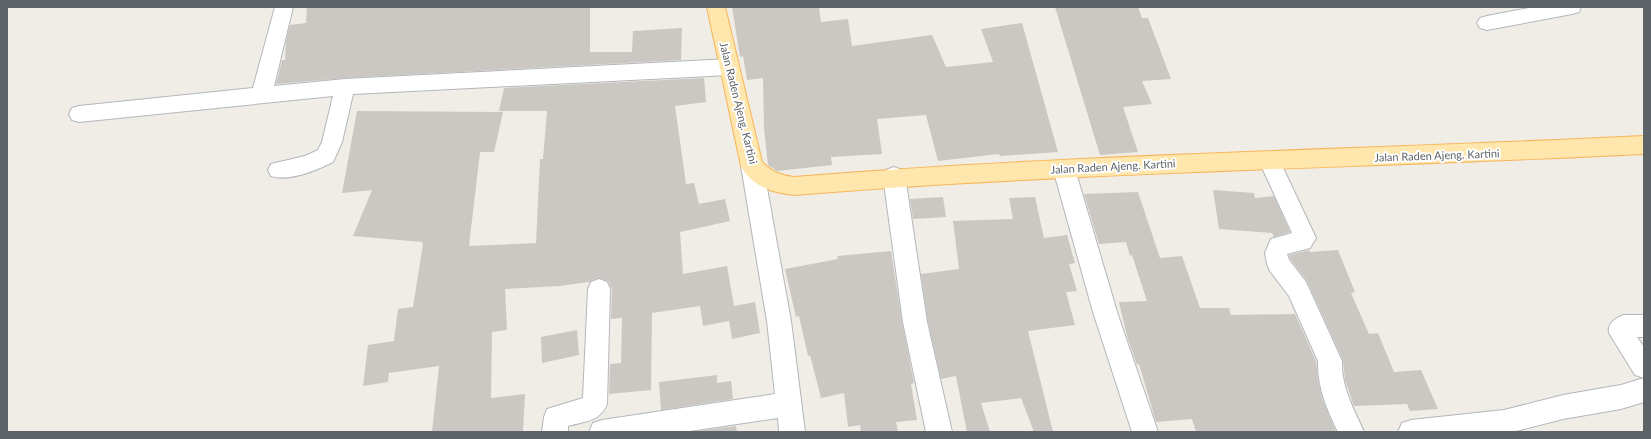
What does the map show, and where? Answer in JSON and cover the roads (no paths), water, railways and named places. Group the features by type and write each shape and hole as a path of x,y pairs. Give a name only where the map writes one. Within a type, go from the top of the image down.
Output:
{"main road":[{"name":"Jalan Raden Ajeng. Kartini","path":"716,7 752,166 763,177 772,182 794,186 894,176 1644,145"}],"street":[{"path":"262,94 284,7"},
{"path":"1487,23 1572,7"},
{"path":"79,114 262,94 345,87 729,67"},
{"path":"279,170 308,164 326,156 332,142 345,87"},
{"path":"1270,161 1305,238 1302,241 1279,246 1276,253 1278,264 1298,289 1330,361 1329,372 1336,396 1345,422 1351,432"},
{"path":"752,166 780,321 792,432"},
{"path":"1064,169 1105,312 1145,432"},
{"path":"894,176 915,322 939,432"},
{"path":"555,432 556,417 591,408 595,404 599,289"},
{"path":"1644,326 1624,326 1620,329 1621,333 1644,367"},
{"path":"1410,432 1488,428 1504,422 1562,407 1621,397 1644,390"},
{"path":"602,432 789,404"}]}
